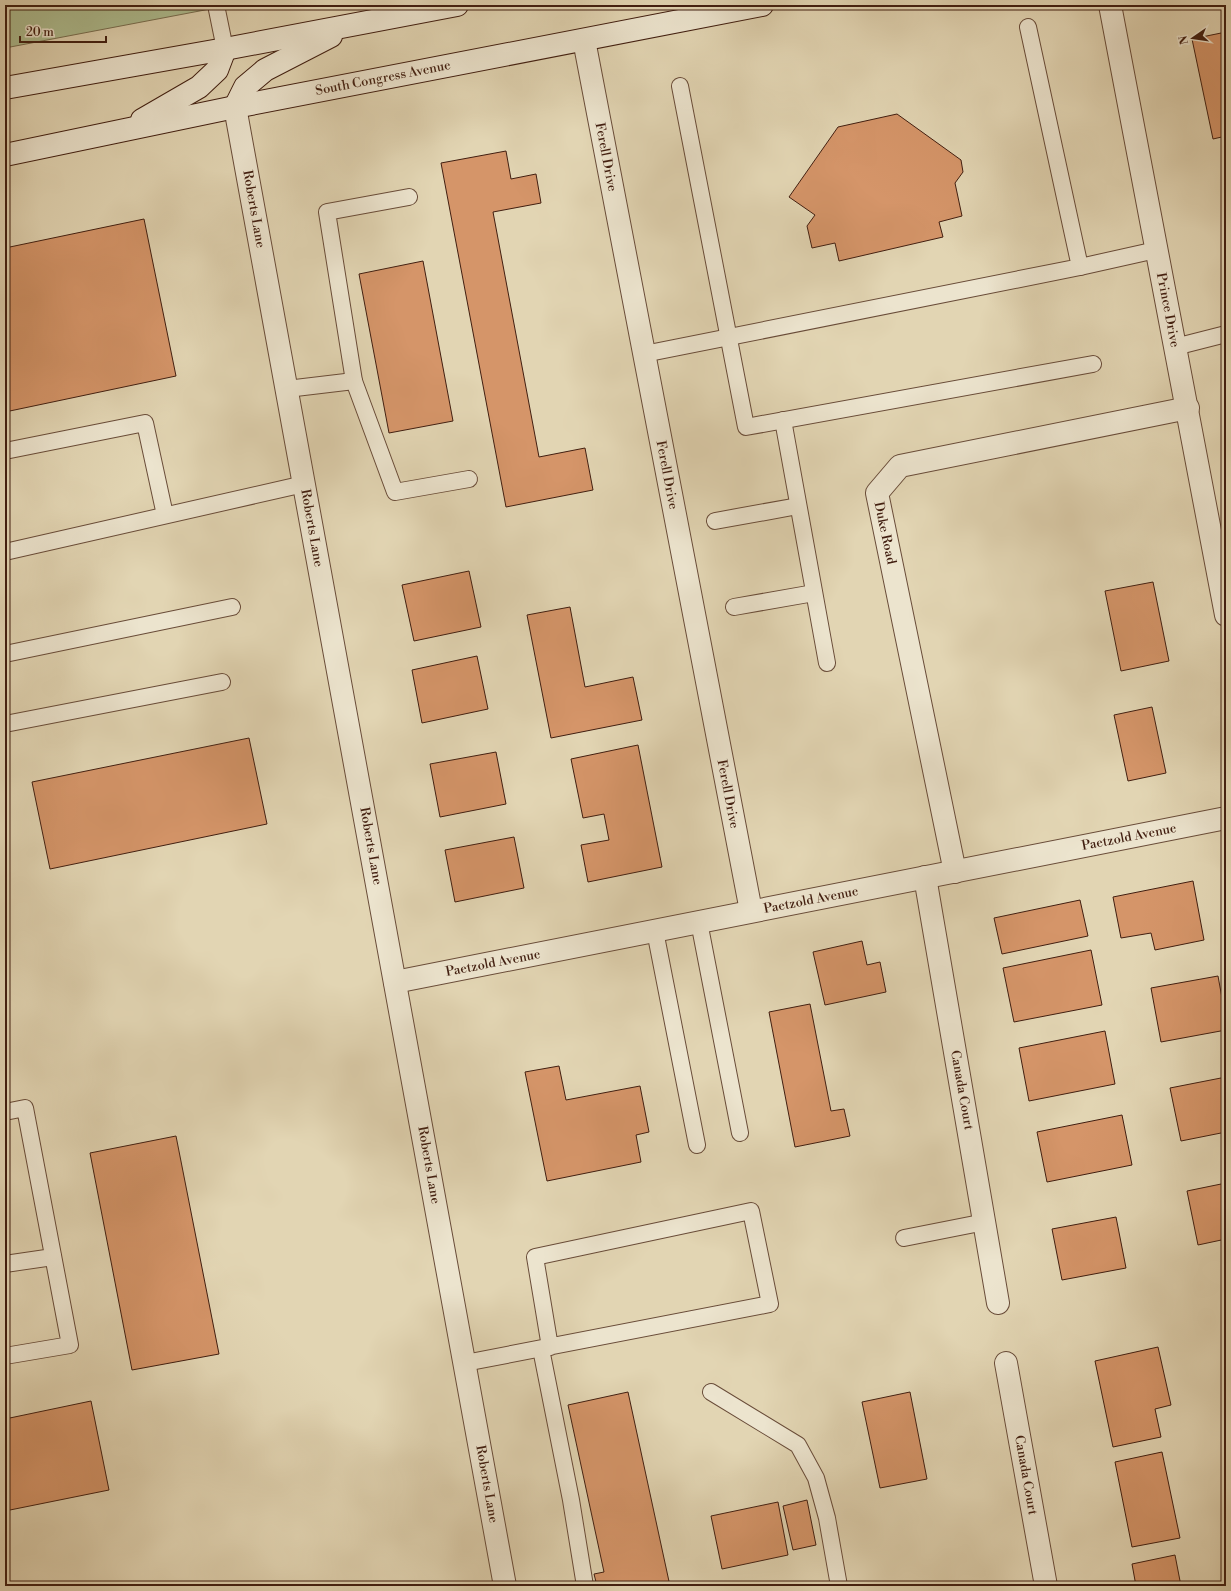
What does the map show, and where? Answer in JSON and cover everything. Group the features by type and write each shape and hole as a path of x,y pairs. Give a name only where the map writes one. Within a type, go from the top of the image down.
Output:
{"street":[{"path":"5,88 352,26 457,5"},
{"name":"South Congress Avenue","path":"5,155 235,107 762,5"},
{"name":"Prince Drive","path":"1110,5 1156,250 1188,408 1226,615"},
{"path":"235,107 245,86 266,70 352,26"},
{"name":"Ferell Drive","path":"584,40 751,912"},
{"path":"124,130 198,87 217,70 226,49"},
{"name":"Roberts Lane","path":"235,107 505,1586"},
{"name":"Duke Road","path":"955,872 877,493 900,466 1188,408"},
{"name":"Paetzold Avenue","path":"395,982 1226,818"},
{"name":"Canada Court","path":"925,877 998,1303"},
{"name":"Canada Court","path":"1006,1363 1046,1586"}],"lane":[{"path":"216,5 226,49"},
{"path":"1028,26 1080,267"},
{"path":"680,86 746,426 1093,364"},
{"path":"409,197 327,212 354,381 395,492 469,479"},
{"path":"644,354 1080,267 1156,250"},
{"path":"1175,347 1226,334"},
{"path":"287,390 354,381"},
{"path":"783,420 827,663"},
{"path":"5,451 145,423 165,516"},
{"path":"5,552 304,484"},
{"path":"715,522 798,506"},
{"path":"734,607 814,593"},
{"path":"5,654 232,607"},
{"path":"5,724 222,682"},
{"path":"699,922 740,1133"},
{"path":"655,930 697,1145"},
{"path":"5,1112 25,1108 70,1345 5,1356"},
{"path":"465,1363 546,1348 770,1304 751,1211 535,1257 546,1348 585,1586"},
{"path":"904,1238 985,1222"},
{"path":"5,1264 53,1256"},
{"path":"711,1392 798,1445 816,1478 827,1518 838,1586"}],"green space":[{"path":"5,5 231,5 5,48"}],"building":[{"path":"1226,32 1226,136 1213,139 1192,39"},
{"path":"897,114 961,160 963,172 955,183 962,216 939,222 943,237 839,261 835,243 812,248 807,226 815,215 789,197 838,127"},
{"path":"506,151 511,179 536,174 541,203 493,212 539,457 585,448 593,490 506,507 441,163"},
{"path":"144,219 176,376 5,412 5,248"},
{"path":"423,261 453,421 389,433 359,274"},
{"path":"469,571 481,627 414,641 402,585"},
{"path":"1153,582 1169,661 1121,671 1105,591"},
{"path":"570,607 585,687 633,677 642,720 551,738 527,615"},
{"path":"477,656 488,709 422,723 412,670"},
{"path":"1152,707 1166,773 1128,781 1114,715"},
{"path":"249,738 267,824 50,869 32,782"},
{"path":"638,745 662,867 588,882 581,845 609,840 604,814 583,818 571,759"},
{"path":"496,752 506,804 440,817 430,764"},
{"path":"514,837 524,888 455,902 445,850"},
{"path":"1193,881 1204,940 1155,950 1151,933 1121,938 1113,897"},
{"path":"1080,900 1088,936 1002,954 994,918"},
{"path":"862,941 867,965 880,962 886,992 825,1005 813,952"},
{"path":"1091,950 1102,1005 1014,1022 1003,968"},
{"path":"1218,976 1226,1020 1226,1030 1161,1042 1151,988"},
{"path":"810,1004 831,1111 844,1109 850,1136 795,1147 769,1012"},
{"path":"1105,1031 1115,1084 1029,1101 1019,1048"},
{"path":"559,1066 566,1100 640,1086 649,1132 636,1135 641,1162 547,1181 525,1072"},
{"path":"1226,1077 1226,1132 1181,1141 1170,1088"},
{"path":"1122,1115 1132,1165 1047,1182 1037,1132"},
{"path":"176,1136 219,1354 132,1370 90,1153"},
{"path":"1226,1183 1226,1239 1198,1245 1187,1191"},
{"path":"1116,1217 1126,1268 1062,1280 1052,1229"},
{"path":"1158,1347 1171,1405 1155,1409 1161,1437 1113,1447 1095,1361"},
{"path":"628,1392 670,1586 597,1586 594,1574 604,1572 568,1405"},
{"path":"910,1392 927,1479 880,1488 862,1402"},
{"path":"91,1401 109,1490 5,1511 5,1419"},
{"path":"1162,1452 1180,1538 1132,1547 1115,1462"},
{"path":"807,1500 816,1545 793,1550 783,1506"},
{"path":"778,1502 788,1555 722,1569 711,1516"},
{"path":"1175,1555 1181,1586 1136,1586 1132,1564"}]}
